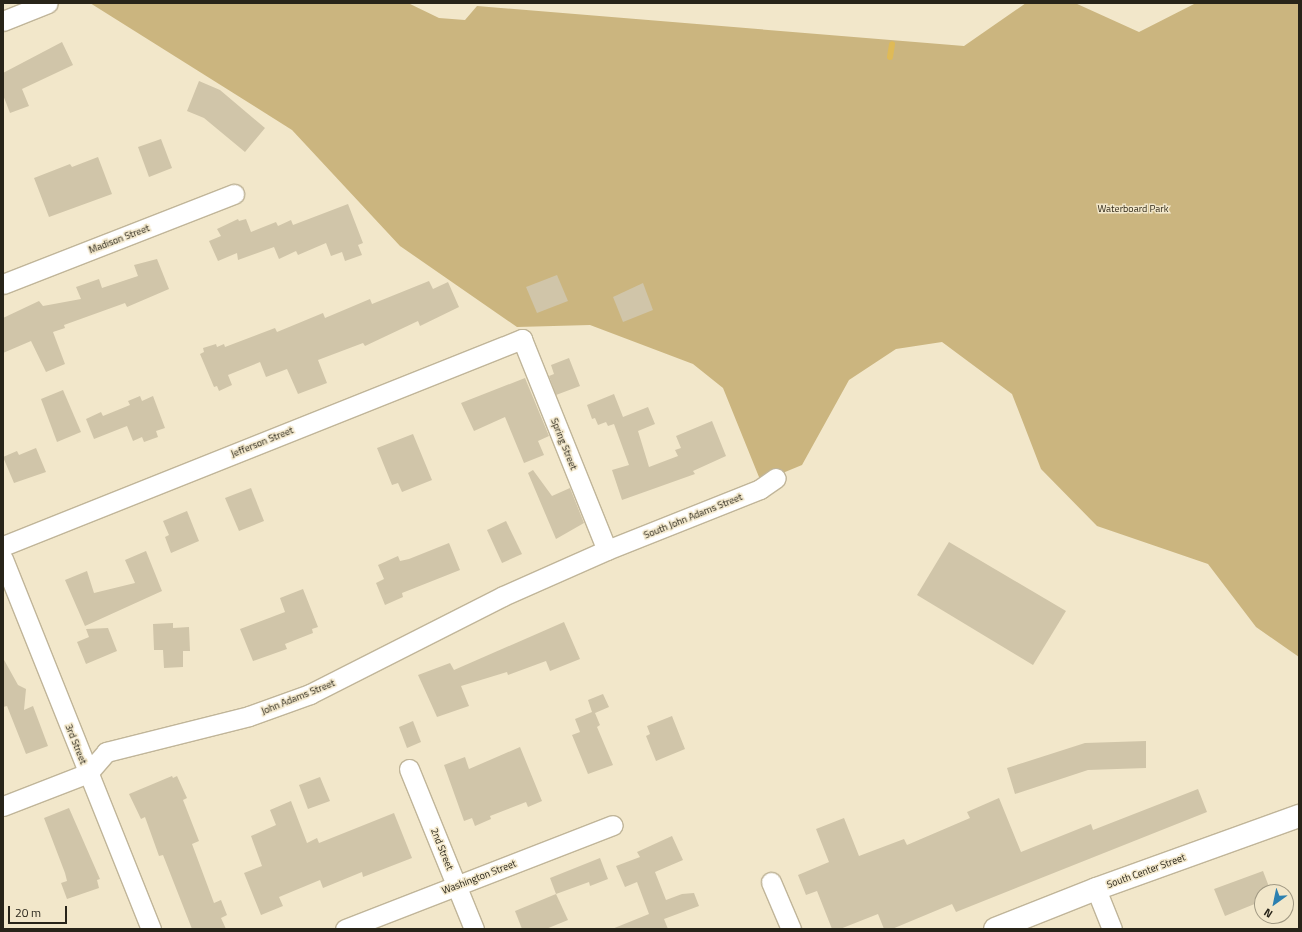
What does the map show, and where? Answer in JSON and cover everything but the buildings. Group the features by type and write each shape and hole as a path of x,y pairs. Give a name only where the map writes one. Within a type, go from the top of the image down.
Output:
{"street":[{"path":"3,21 48,3"},
{"name":"Madison Street","path":"3,284 234,194"},
{"name":"Jefferson Street","path":"3,546 522,339"},
{"name":"Spring Street","path":"522,339 607,550"},
{"name":"South John Adams Street","path":"607,550 760,489 776,478"},
{"name":"John Adams Street","path":"3,806 88,773 106,752 249,716 310,694 503,596 607,550"},
{"name":"3rd Street","path":"3,559 151,929"},
{"name":"2nd Street","path":"409,769 474,929"},
{"name":"South Center Street","path":"995,929 1096,889 1299,816"},
{"name":"Washington Street","path":"345,929 612,825"},
{"path":"771,882 791,929"},
{"path":"1096,889 1112,929"}],"green space":[{"name":"Waterboard Park","path":"90,3 408,3 439,18 465,20 477,6 964,46 1026,3 1075,3 1139,32 1196,3 1299,3 1299,657 1256,627 1208,564 1097,526 1041,469 1012,394 942,342 896,349 849,380 802,465 761,482 723,388 693,364 590,325 517,327 400,246 292,130"}],"waterway":[{"path":"890,57 892,44"}]}
